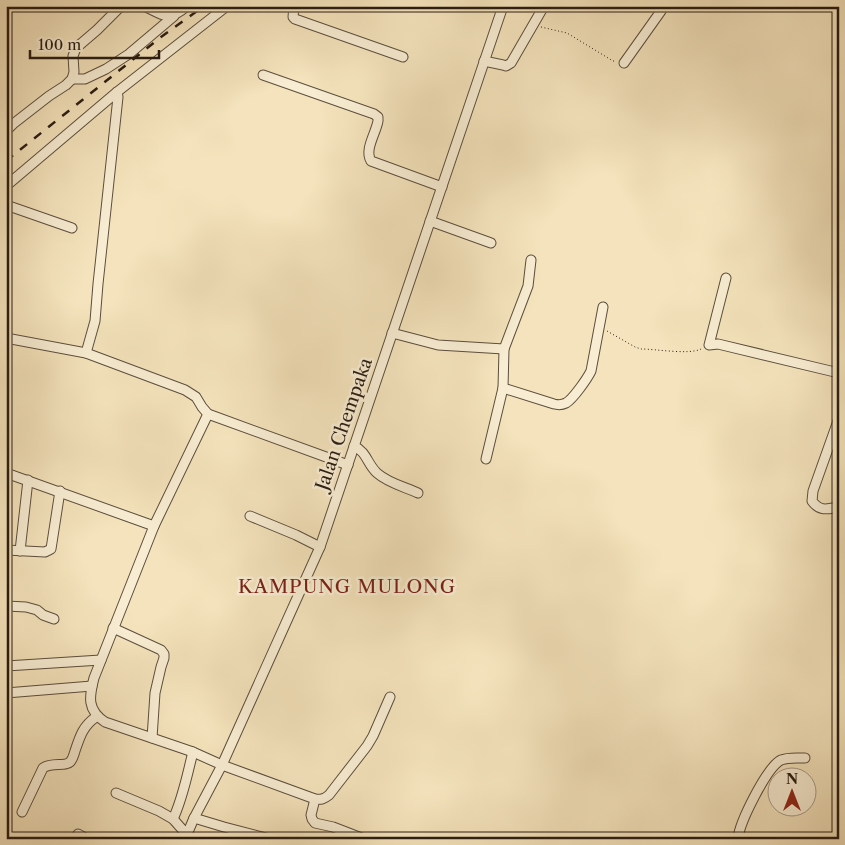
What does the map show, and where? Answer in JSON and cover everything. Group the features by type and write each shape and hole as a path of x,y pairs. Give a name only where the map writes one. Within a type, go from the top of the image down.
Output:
{"street":[{"path":"6,130 72,79 74,72 73,56 76,48 121,6"},
{"path":"144,6 163,15 174,16"},
{"path":"72,79 85,79 106,69 129,54 187,6"},
{"path":"6,186 117,92 227,6"},
{"path":"294,6 293,16 295,19 404,57"},
{"name":"Jalan Chempaka","path":"188,838 194,818 222,765 320,547 503,6"},
{"path":"484,61 503,66 512,64 544,6"},
{"path":"624,63 661,11 662,6"},
{"path":"263,75 374,114 378,121 369,152 369,157 372,161 442,186"},
{"path":"86,353 97,306 117,92"},
{"path":"6,206 72,228"},
{"path":"430,221 491,243"},
{"path":"486,459 503,388 504,349 528,286 531,260"},
{"path":"726,278 709,345 718,344 839,373"},
{"path":"503,388 554,404 561,405 567,403 588,378 591,371 603,307"},
{"path":"392,333 438,345 504,349"},
{"path":"6,338 86,353 185,390 196,396 208,414 348,465"},
{"path":"208,414 154,526 101,660 90,695 96,717 104,722 193,752 222,765 315,799 320,799 329,795 367,746 390,697"},
{"path":"838,420 813,492 812,501 816,507 824,509 839,508"},
{"path":"354,446 364,454 369,464 383,478 418,493"},
{"path":"6,473 154,526"},
{"path":"20,551 28,480"},
{"path":"6,550 45,552 51,549 60,492"},
{"path":"250,516 320,547"},
{"path":"6,606 32,608 54,619"},
{"path":"113,628 161,650 164,654 155,693 152,738"},
{"path":"6,666 101,660"},
{"path":"6,693 92,686"},
{"path":"22,812 43,768 48,765 70,762 82,731 96,717"},
{"path":"173,819 179,807 193,752"},
{"path":"738,839 742,824 765,777 772,767 780,760 804,758"},
{"path":"116,793 173,819 188,838"},
{"path":"315,799 311,815 315,823 333,827 364,839"},
{"path":"194,818 270,839"}],"path":[{"path":"533,25 567,32 613,61 624,63"},
{"path":"599,329 607,331 634,347 641,349 697,351 709,345"}],"railway":[{"path":"6,161 161,37 204,6"}],"district":[{"name":"KAMPUNG MULONG","path":"347,586"}]}
